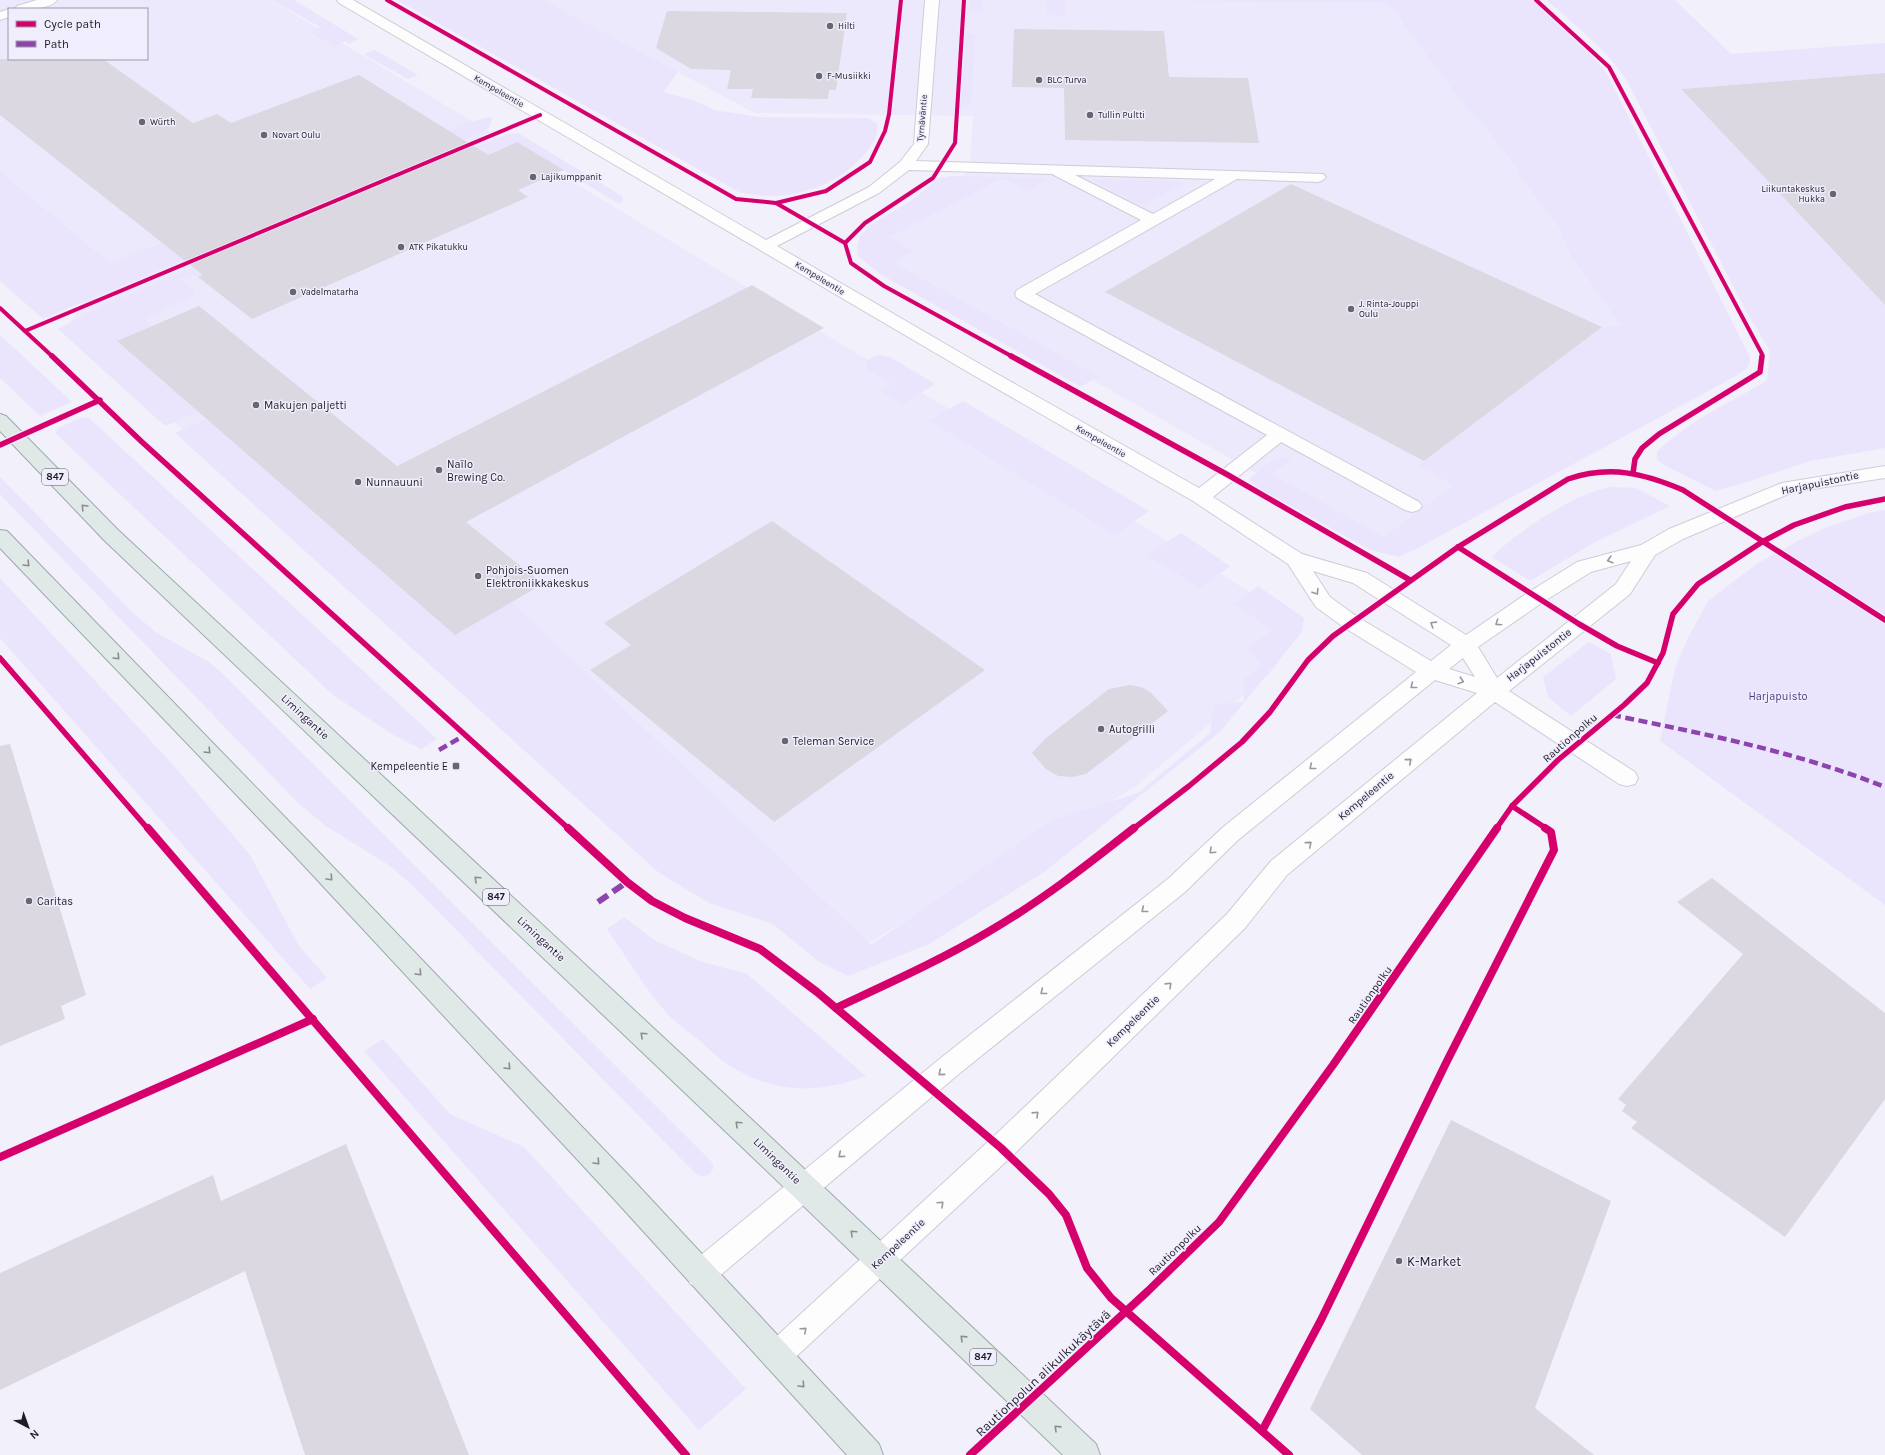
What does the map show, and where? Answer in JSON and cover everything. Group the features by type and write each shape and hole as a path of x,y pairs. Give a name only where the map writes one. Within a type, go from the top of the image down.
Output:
{"main road":[{"name":"Limingantie","path":"0,420 110,535 803,1186 1085,1455"},
{"path":"0,536 303,850 618,1185 868,1455"}],"street":[{"path":"25,8 50,0"},
{"name":"Kempeleentie","path":"344,0 979,371 1200,497 1295,559 1360,578 1466,644 1494,691"},
{"name":"Tyrnäväntie","path":"766,246 874,190 905,165 921,144 932,0"},
{"path":"905,165 1318,177"},
{"path":"1052,169 1153,220"},
{"path":"1232,174 1023,294 1412,506"},
{"path":"1200,497 1280,434"},
{"name":"Harjapuistontie","path":"1466,644 1536,597 1584,568 1648,550 1676,534 1788,487 1885,472"},
{"name":"Harjapuistontie","path":"1494,691 1623,589 1648,550"},
{"name":"Kempeleentie","path":"1295,559 1323,602 1352,623 1431,671 1494,691"},
{"path":"700,1274 803,1186 951,1064 1176,885 1230,834 1466,644"},
{"path":"1494,691 1627,778"},
{"name":"Kempeleentie","path":"776,1356 1012,1138 1236,921 1279,868 1494,691"}],"shaded area":[{"path":"0,0 271,0 1196,558 1292,619 1282,657 1269,674 1135,787 854,951 441,655 66,328 110,264 0,171"},
{"path":"541,0 1390,0 1676,331 1394,552 870,253 957,187 970,164 973,116 755,113"}],"green space":[{"path":"272,0 294,0 358,39 349,44 345,41 334,46 309,32 320,27"},
{"path":"397,0 543,0 678,72 663,92 693,100 714,110 758,117 868,118 877,123 876,137 872,145 851,168 837,178 822,185 806,191 773,196 739,192"},
{"path":"969,0 983,0 983,11 969,11"},
{"path":"1046,0 1065,0 1065,16 1047,15"},
{"path":"1122,0 1532,0 1590,54 1607,74 1749,355 1750,363 1747,368 1734,377 1418,548 1398,557 1370,550 1257,487 1249,480 1250,478 1275,460 1287,457 1292,459 1272,474 1384,537 1453,485 1418,466 1602,327 1621,326 1570,254 1558,226 1517,174 1517,168 1481,122 1467,109 1404,25 1394,9 1391,7 1384,3"},
{"path":"1547,0 1675,0 1731,54 1885,43 1885,73 1681,89 1885,305 1885,448 1810,461 1716,491 1664,465 1657,459 1657,452 1682,431 1709,413 1767,381 1770,351 1746,311 1627,81 1610,58"},
{"path":"966,33 975,35 971,104 961,107"},
{"path":"375,50 418,75 408,79 363,54"},
{"path":"489,117 492,119 490,127 479,134 43,319 0,281 0,171 110,263 466,123"},
{"path":"518,133 622,196 623,201 619,204 517,142 198,277 193,275 181,280 196,292 191,298 144,319 152,326 117,341 198,412 165,426 58,329 100,307 495,139 508,134"},
{"path":"951,176 1045,178 1047,180 1027,190 1002,178 890,237 914,251 894,263 1098,376 1084,385 1079,386 880,274 858,256 857,248 860,236 870,225 909,202 939,178"},
{"path":"1094,179 1181,181 1183,184 1142,205 1094,181"},
{"path":"0,335 72,402 40,416 0,378"},
{"path":"880,355 890,357 935,384 903,404 881,391 892,384 867,369 866,363 872,357"},
{"path":"963,401 1149,511 1115,535 929,421"},
{"path":"83,417 89,418 437,739 421,749 395,736 333,695 55,433 58,428"},
{"path":"206,419 455,635 512,602 871,945 1052,820 1138,793 1210,733 1214,704 1244,702 1244,679 1262,666 1248,648 1272,630 1234,604 1258,586 1304,618 1302,632 1220,732 1044,872 929,944 848,976 819,962 773,924 709,903 658,872 175,433"},
{"path":"0,477 132,612 157,633 209,662 222,673 711,1161 714,1167 710,1174 702,1177 696,1174 412,885 390,866 326,826 298,803 0,494"},
{"path":"1615,487 1636,488 1670,506 1597,541 1530,581 1492,557 1515,537 1550,513 1586,494"},
{"name":"Harjapuisto","path":"1885,510 1885,905 1660,741 1675,668 1689,636 1708,601 1758,563 1798,541 1823,529 1868,513"},
{"path":"1181,533 1230,566 1200,588 1147,555"},
{"path":"0,578 175,767 250,855 299,946 327,978 310,989 0,638"},
{"path":"1589,642 1611,654 1616,679 1571,716 1548,697 1543,677"},
{"path":"624,917 654,940 702,962 747,974 866,1076 831,1086 797,1088 764,1082 730,1066 673,1019 642,981 607,929"},
{"path":"383,1039 450,1114 524,1147 746,1389 699,1430 364,1051"}],"building":[{"path":"667,11 847,13 836,90 829,90 828,99 751,98 753,89 727,89 731,70 691,69 656,48"},
{"path":"1014,29 1164,31 1169,77 1248,78 1259,143 1065,140 1064,88 1012,87"},
{"path":"0,59 104,60 193,123 217,114 231,123 359,75 488,155 517,142 564,170 518,190 528,197 252,319 198,277 203,275 0,115"},
{"name":"Liikuntakeskus Hukka","path":"1885,73 1885,305 1681,89"},
{"name":"J. Rinta-Jouppi Oulu","path":"1291,184 1602,327 1424,461 1105,292"},
{"path":"752,285 824,328 466,522 543,584 455,635 117,341 199,306 397,466"},
{"path":"772,521 985,670 774,822 590,670 631,645 604,623"},
{"name":"Autogrilli","path":"1130,685 1141,687 1150,692 1168,711 1086,774 1072,777 1058,776 1046,769 1032,753 1046,738 1109,689"},
{"name":"Caritas","path":"10,744 86,995 61,1006 65,1019 0,1046 0,746"},
{"path":"1712,878 1885,1013 1885,1099 1785,1237 1631,1128 1637,1122 1622,1111 1626,1105 1618,1099 1743,954 1677,902"},
{"path":"1451,1120 1611,1201 1535,1408 1594,1455 1362,1455 1310,1409"},
{"path":"346,1144 469,1455 305,1455 245,1271 0,1390 0,1273 213,1175 221,1201"}],"marked path":[{"path":"1612,715 1716,736 1785,753 1852,774 1885,787"},
{"path":"439,750 465,735"},
{"path":"598,902 627,882"}],"cycle path":[{"path":"387,0 736,199 776,203 845,243 851,263 884,286 1228,475 1410,580"},
{"path":"776,203 826,191 870,162 885,131 889,114 901,0"},
{"path":"845,243 865,223 933,178 942,166 955,143 955,122 964,0"},
{"path":"1536,0 1609,67 1762,354 1760,372 1659,434 1642,448 1635,459 1633,473"},
{"path":"25,331 540,115"},
{"path":"0,308 100,400 142,442 627,882 652,901 685,918 760,949 817,992 1001,1148 1049,1194 1066,1215 1087,1268 1111,1298 1289,1455"},
{"path":"0,445 100,400"},
{"path":"836,1008 903,977 988,932 1060,885 1189,786 1242,742 1270,712 1308,660 1333,636 1458,547 1568,479 1583,474 1597,472 1627,472 1655,479 1683,490 1885,620"},
{"name":"Rautionpolku","path":"970,1455 1148,1291 1219,1222 1333,1065 1512,806 1558,760 1624,705 1647,683 1663,653 1673,614 1698,584 1762,542 1794,525 1845,507 1885,499"},
{"path":"1458,547 1579,624 1617,646 1658,663"},
{"path":"0,658 326,1034 526,1271 686,1455"},
{"path":"1262,1431 1321,1320 1446,1063 1554,850 1551,832 1512,806"},
{"path":"0,1157 313,1019"}],"place":[{"name":"Hilti","path":"830,26"},
{"name":"F-Musiikki","path":"819,76"},
{"name":"BLC Turva","path":"1039,80"},
{"name":"Tullin Pultti","path":"1090,115"},
{"name":"Würth","path":"142,122"},
{"name":"Novart Oulu","path":"264,135"},
{"name":"Lajikumppanit","path":"533,177"},
{"name":"Liikuntakeskus Hukka","path":"1833,194"},
{"name":"ATK Pikatukku","path":"401,247"},
{"name":"Vadelmatarha","path":"293,292"},
{"name":"J. Rinta-Jouppi Oulu","path":"1351,309"},
{"name":"Makujen paljetti","path":"256,405"},
{"name":"Naïlo Brewing Co.","path":"439,470"},
{"name":"Nunnauuni","path":"358,482"},
{"name":"Pohjois-Suomen Elektroniikkakeskus","path":"478,576"},
{"name":"Autogrilli","path":"1101,729"},
{"name":"Teleman Service","path":"785,741"},
{"name":"Kempeleentie E","path":"456,766"},
{"name":"Caritas","path":"29,901"},
{"name":"K-Market","path":"1399,1261"}]}
